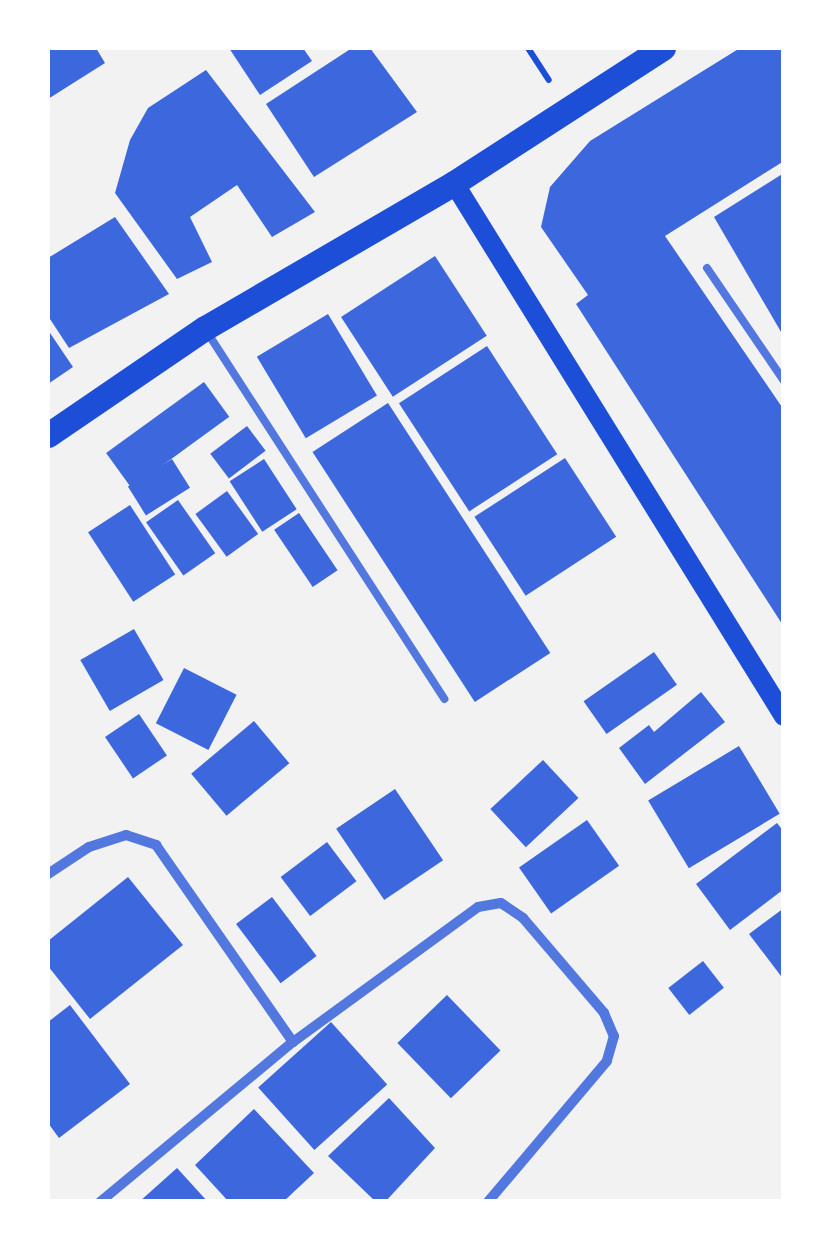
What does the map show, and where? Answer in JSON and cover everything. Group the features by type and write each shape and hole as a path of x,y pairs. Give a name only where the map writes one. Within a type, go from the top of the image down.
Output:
{"main road":[{"path":"48,436 205,328 454,184 663,48"},
{"path":"454,184 784,716"}],"street":[{"path":"48,874 89,846 126,834 156,845 293,1042"},
{"path":"100,1202 293,1042 478,907 501,903 523,918 604,1013 614,1036 608,1061 488,1202"}],"lane":[{"path":"707,268 784,381"},
{"path":"205,328 444,699"}],"building":[{"path":"48,48 96,48 105,63 48,99"},
{"path":"229,48 303,48 312,61 260,95"},
{"path":"352,48 370,48 417,112 314,177 266,104"},
{"path":"740,48 784,48 784,161 665,236 784,410 784,627 576,304 588,295 541,227 550,187 590,141"},
{"path":"206,70 315,212 272,237 237,185 190,217 212,262 177,279 115,193 130,140 148,108"},
{"path":"784,173 784,337 714,217"},
{"path":"115,217 169,294 69,348 48,316 48,258"},
{"path":"435,256 487,336 393,397 341,317"},
{"path":"328,314 377,395 306,438 257,357"},
{"path":"48,330 73,367 48,384"},
{"path":"487,346 557,454 469,511 399,403"},
{"path":"204,382 229,417 131,488 106,453"},
{"path":"388,403 550,653 475,702 313,452"},
{"path":"247,426 266,451 229,478 210,454"},
{"path":"565,458 616,537 526,596 474,517"},
{"path":"172,459 190,488 146,515 128,487"},
{"path":"264,459 297,509 262,532 230,481"},
{"path":"227,491 258,534 227,557 195,514"},
{"path":"178,500 215,553 183,576 146,522"},
{"path":"130,505 175,575 133,602 88,532"},
{"path":"299,513 338,570 313,587 274,530"},
{"path":"134,629 164,680 110,711 80,660"},
{"path":"654,652 677,685 606,734 584,701"},
{"path":"184,668 237,695 208,750 156,723"},
{"path":"701,692 725,722 645,784 619,748 649,725 654,732"},
{"path":"139,714 167,755 133,778 105,737"},
{"path":"254,721 289,763 227,816 191,774"},
{"path":"739,746 780,814 689,868 648,801"},
{"path":"543,760 578,798 526,847 490,809"},
{"path":"395,789 443,860 384,900 336,829"},
{"path":"587,820 619,866 551,913 519,868"},
{"path":"777,823 784,832 784,889 730,930 696,884"},
{"path":"327,842 356,881 310,916 281,877"},
{"path":"128,877 183,945 90,1019 48,966 48,941"},
{"path":"272,897 317,956 281,983 236,924"},
{"path":"784,908 784,980 749,934"},
{"path":"703,961 724,988 689,1015 668,988"},
{"path":"447,995 500,1050 451,1098 397,1043"},
{"path":"70,1005 130,1084 59,1138 48,1123 48,1022"},
{"path":"331,1022 387,1084 314,1150 258,1088"},
{"path":"389,1098 435,1148 385,1202 376,1202 328,1156"},
{"path":"254,1109 314,1173 283,1202 229,1202 195,1165"},
{"path":"177,1168 208,1202 139,1202"}]}
